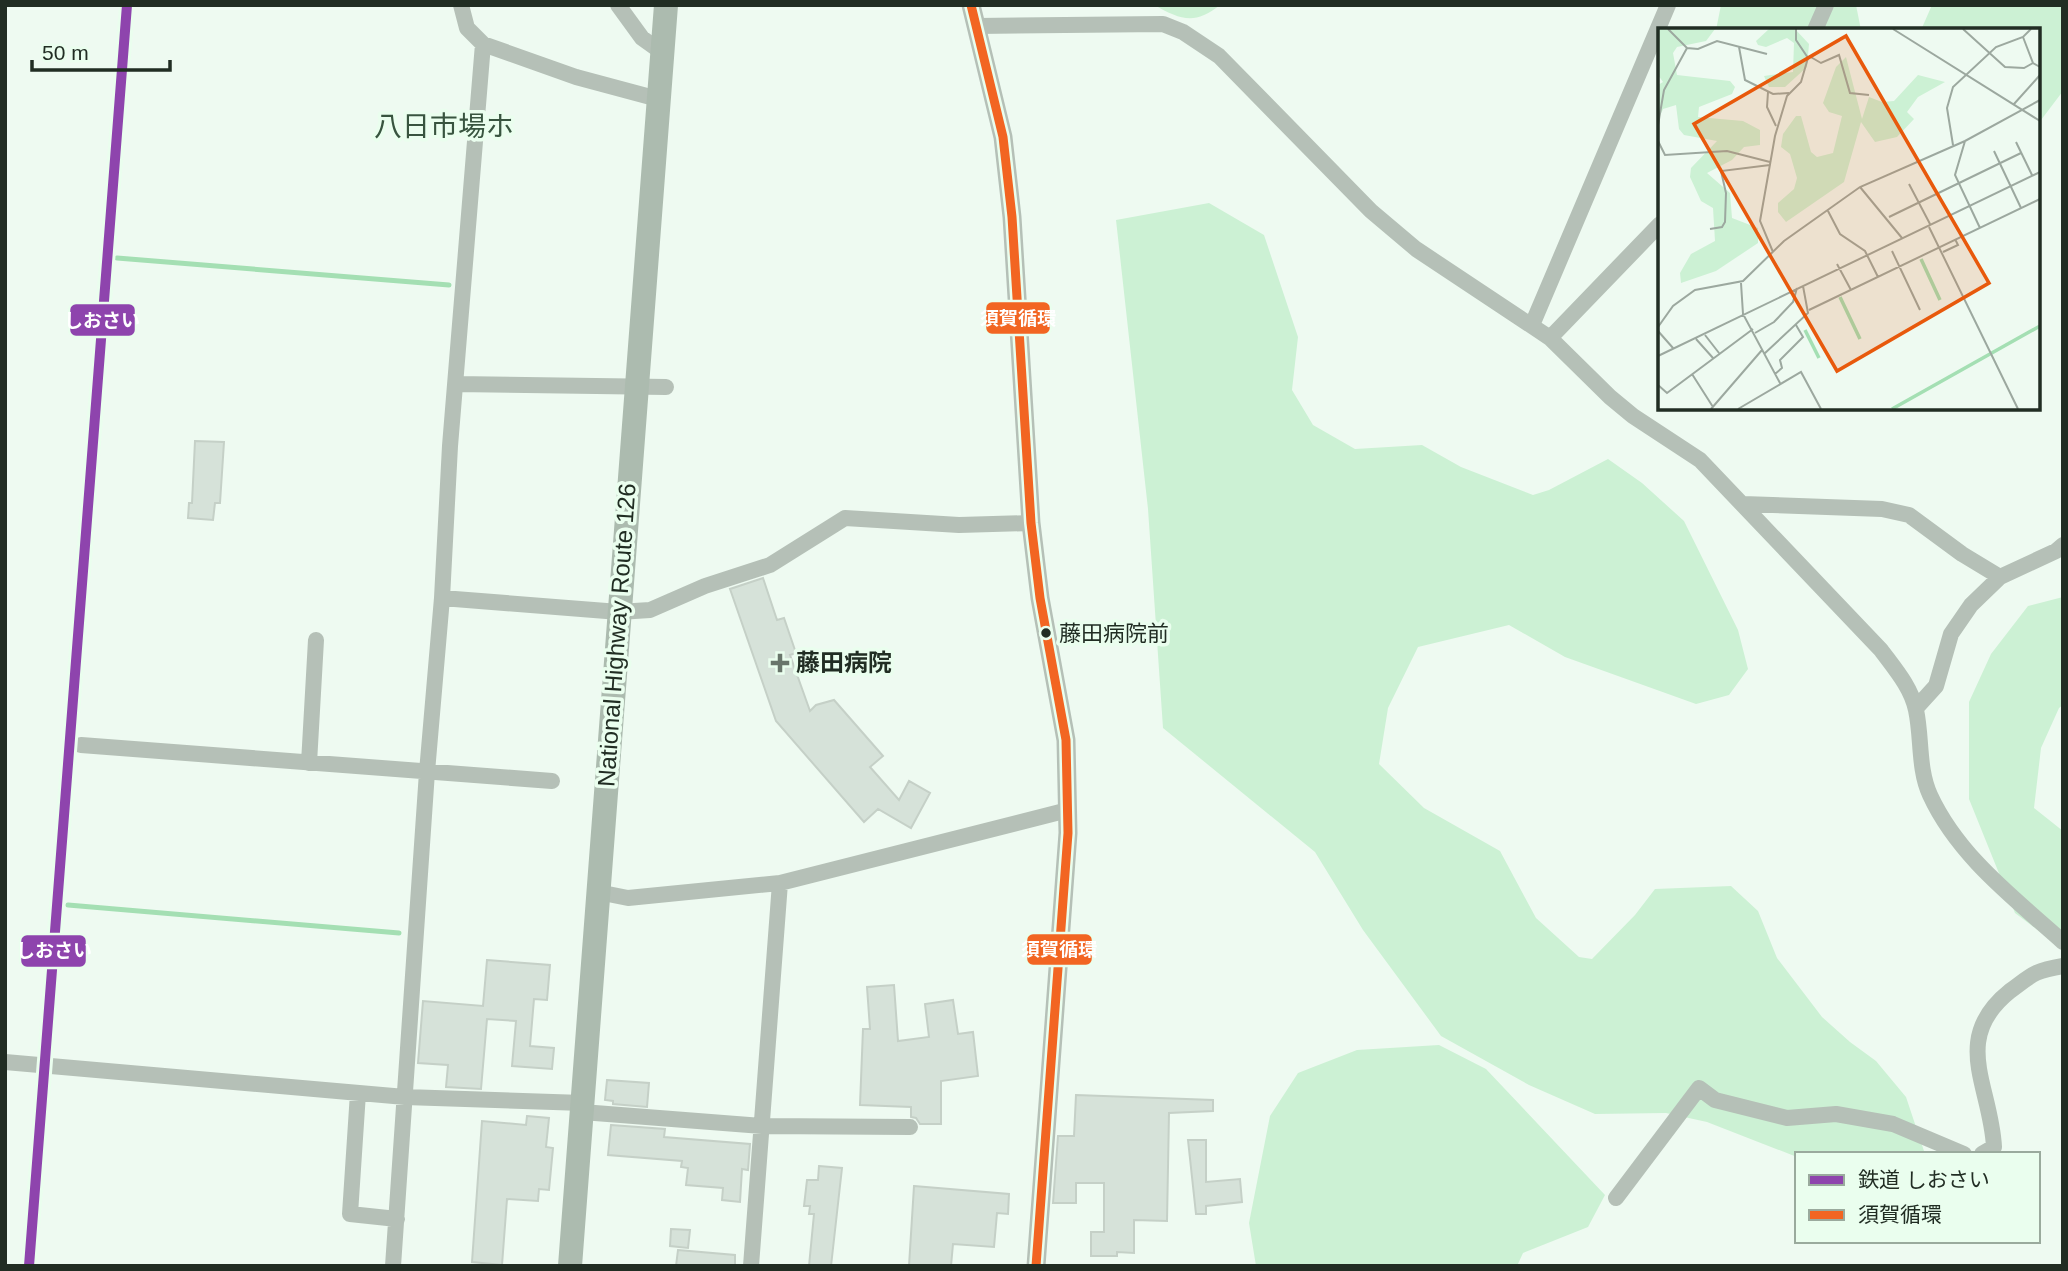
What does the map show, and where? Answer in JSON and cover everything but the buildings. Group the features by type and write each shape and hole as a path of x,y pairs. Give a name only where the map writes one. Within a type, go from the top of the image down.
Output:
{"highway":[{"name":"National Highway Route 126","path":"570,1266 666,5"}],"street":[{"path":"461,5 467,28 483,44 576,77 658,99"},
{"path":"618,5 642,38 663,53"},
{"path":"971,5 1003,137 1011,204 1031,523 1040,598 1066,740 1068,810 1036,1266"},
{"path":"1658,28 1668,5"},
{"path":"1816,28 1826,5"},
{"path":"977,26 1163,24 1183,32 1219,56 1371,211 1416,249 1550,338 1633,416 1700,460 1881,650 1904,680 1916,708 1929,794 1945,821 1962,847 1980,866 2063,942"},
{"path":"1532,325 1658,29"},
{"path":"393,1266 455,384 483,44"},
{"path":"1550,338 1658,226"},
{"path":"455,384 666,387"},
{"path":"1742,504 1882,509 1909,515 1962,554 2000,577"},
{"path":"442,598 619,612 650,610 705,586 770,565 845,518 959,525 1031,523"},
{"path":"1916,708 1936,687 1951,634 1971,605 2000,577 2056,551 2063,545"},
{"path":"309,763 316,640"},
{"path":"81,745 552,781"},
{"path":"598,892 628,898 779,883 1068,810"},
{"path":"751,1266 779,883"},
{"path":"1985,1152 1994,1147 1993,1128 1979,1069 1977,1037 1987,1015 2006,995 2037,970 2063,966"},
{"path":"5,1062 405,1097 582,1107 762,1126 910,1127"},
{"path":"1616,1198 1699,1088 1715,1100 1787,1118 1836,1114 1893,1124 1959,1152"},
{"path":"358,1093 350,1214 397,1219"}],"green space":[{"path":"1154,5 1220,5 1203,16 1188,18"},
{"path":"1721,5 1856,5 1861,28 1716,28"},
{"path":"1932,5 2063,5 2063,91 2040,121 2040,28 1922,28"},
{"path":"1209,203 1264,235 1298,337 1292,390 1313,425 1355,449 1422,445 1461,467 1533,495 1549,490 1608,459 1642,483 1684,521 1738,630 1748,669 1729,695 1696,704 1565,657 1509,625 1418,647 1388,708 1379,764 1424,808 1500,851 1536,918 1579,957 1592,959 1635,915 1655,889 1731,886 1758,911 1777,958 1822,1017 1876,1061 1906,1097 1924,1152 1795,1152 1795,1156 1707,1122 1666,1113 1595,1114 1529,1085 1441,1036 1363,930 1315,852 1163,728 1148,509 1116,220"},
{"path":"2063,597 2063,705 2059,708 2041,748 2034,808 2063,831 2063,949 2015,913 1969,799 1969,702 1991,654 2028,606"},
{"path":"1439,1045 1486,1069 1605,1195 1588,1227 1523,1253 1517,1266 1256,1266 1249,1223 1270,1116 1298,1073 1357,1050"}],"waterway":[{"path":"117,258 449,285"},
{"path":"68,905 399,933"}],"rail line":[{"name":"しおさい","path":"29,1266 127,5"}],"transit line":[{"name":"須賀循環","path":"971,5 1003,137 1012,217 1031,523 1040,598 1066,740 1068,833 1036,1266"}],"place":[{"name":"藤田病院前","path":"1046,633"},
{"name":"藤田病院","path":"780,663"}],"district":[{"name":"八日市場ホ","path":"444,126"}]}
